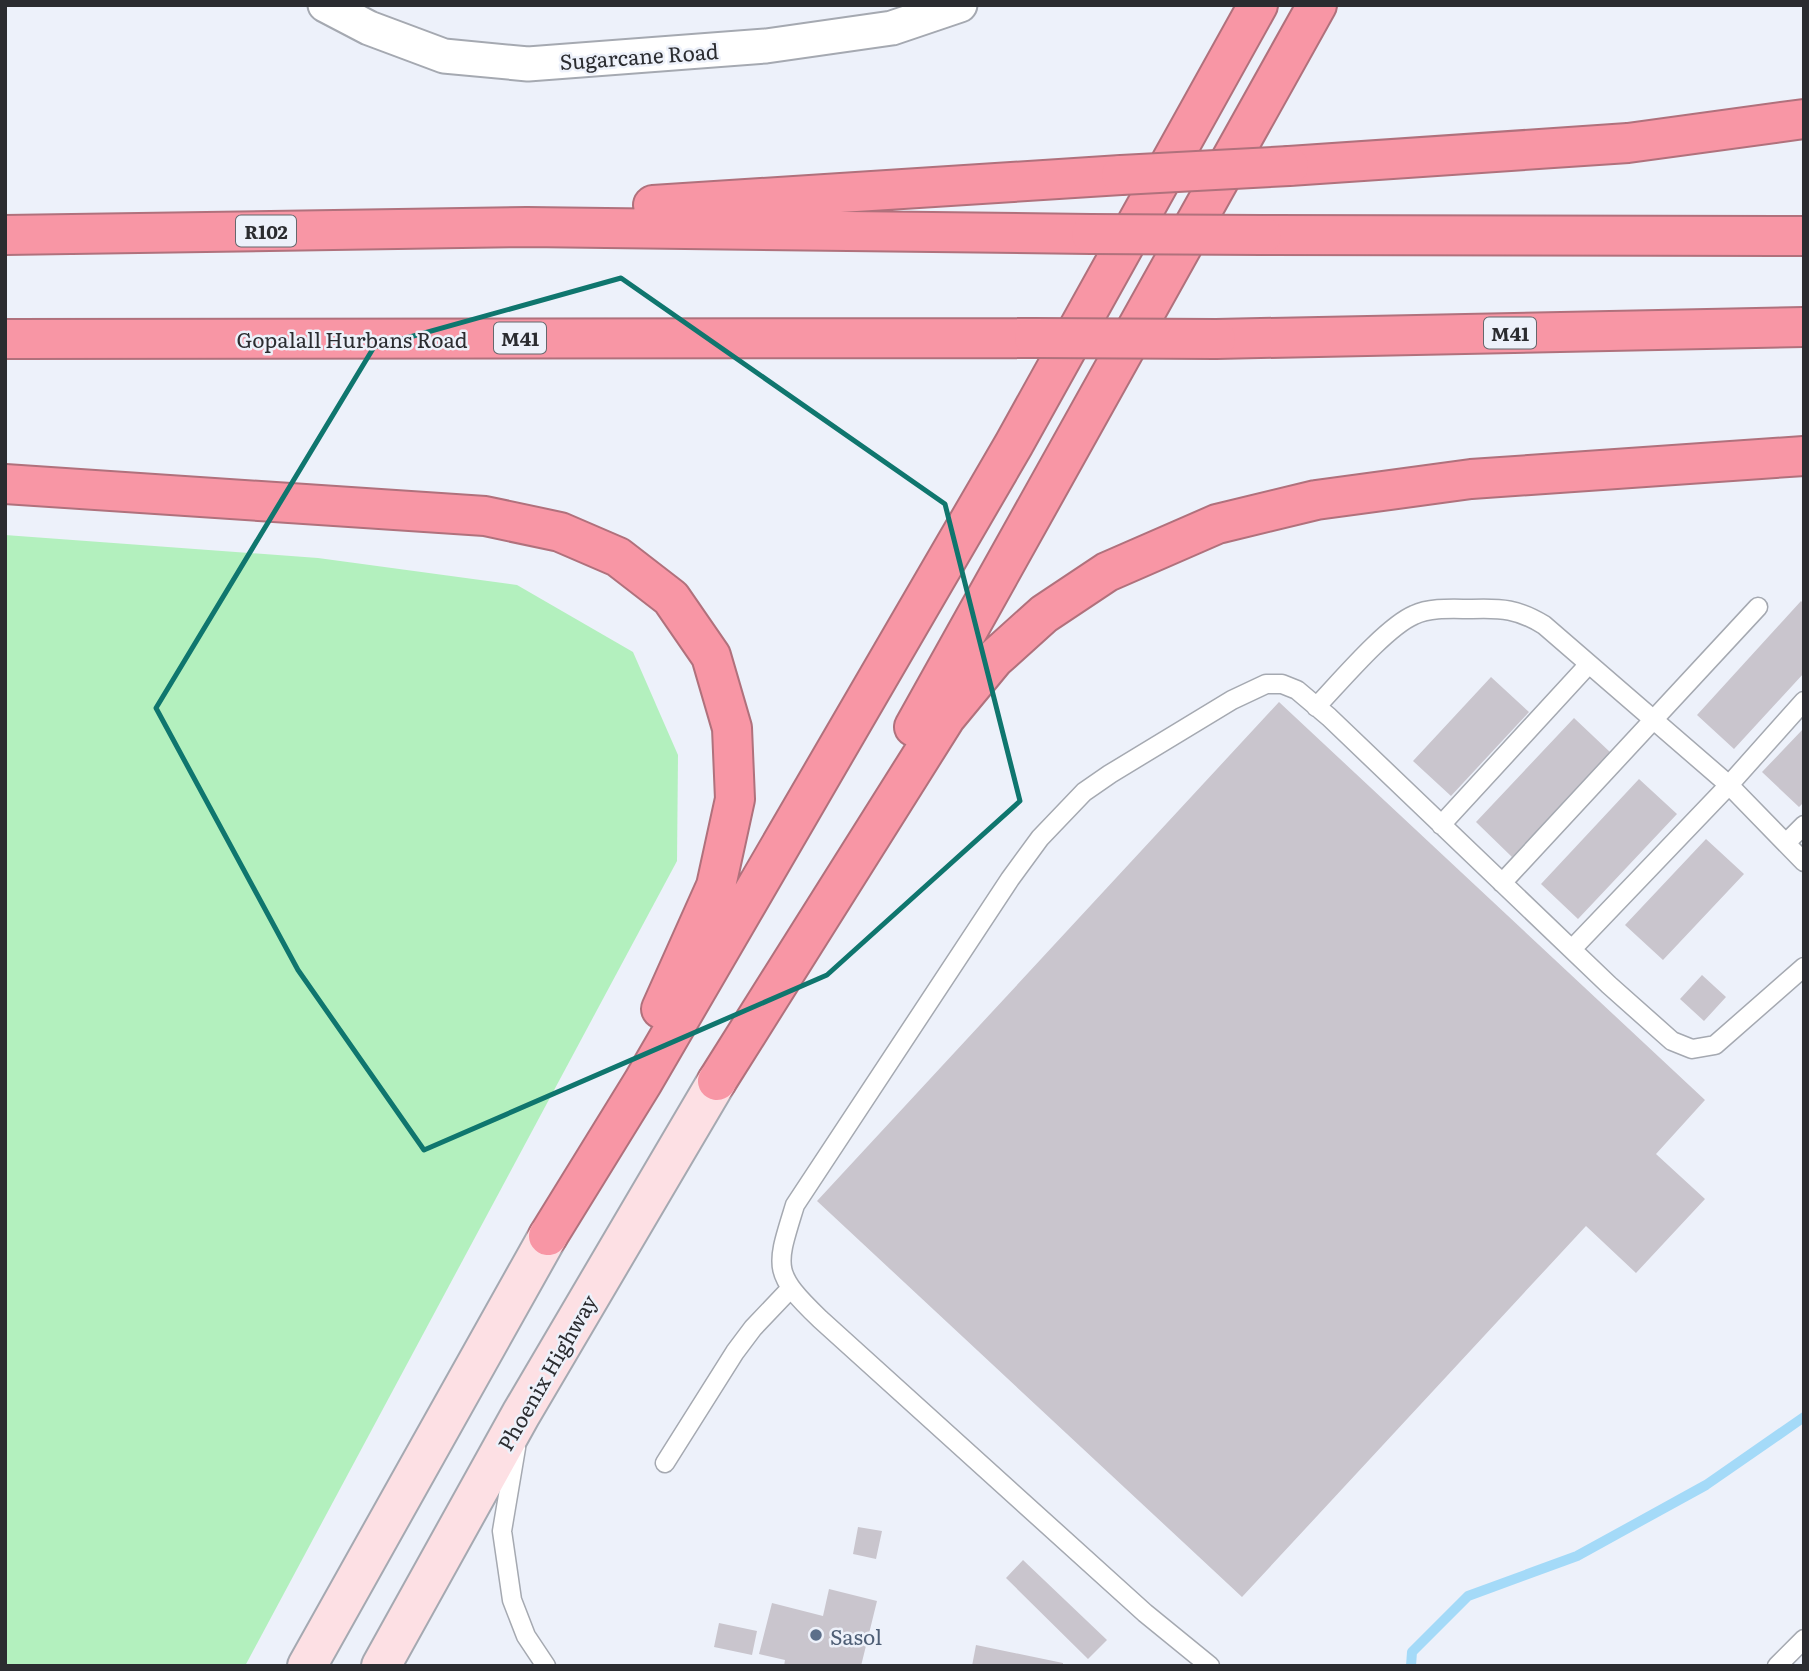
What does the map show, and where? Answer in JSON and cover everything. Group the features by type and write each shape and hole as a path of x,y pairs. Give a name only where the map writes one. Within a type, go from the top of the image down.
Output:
{"highway":[{"path":"548,1236 643,1083 1007,456 1258,5"},
{"path":"716,1081 1317,5"},
{"path":"527,227 634,206 1628,143 1804,119"},
{"path":"527,227 1091,234 1804,236"},
{"name":"R102","path":"5,235 527,227"},
{"name":"Gopalall Hurbans Road","path":"5,339 1216,339 1804,327"},
{"path":"716,1081 946,717 994,659 1044,614 1107,572 1217,524 1316,500 1471,479 1804,456"},
{"path":"5,484 485,516 560,532 618,557 671,598 711,656 732,728 736,799 716,886 656,1021 548,1236"}],"main road":[{"name":"Phoenix Highway","path":"381,1666 521,1414 716,1081"},
{"path":"307,1666 548,1236"}],"street":[{"name":"Sugarcane Road","path":"325,5 369,28 444,56 528,64 766,46 891,28 960,5"}],"lane":[{"path":"1502,883 1758,607"},
{"path":"1316,706 1398,625 1415,614 1437,610 1505,608 1527,614 1544,625 1729,785 1804,862"},
{"path":"1441,825 1590,664"},
{"path":"1210,1666 1135,1604 820,1319 784,1279 780,1260 795,1205 1010,879 1040,838 1084,792 1110,774 1232,700 1266,684 1282,684 1297,691 1316,706 1672,1041 1692,1049 1715,1045 1804,967"},
{"path":"1572,949 1729,785 1804,701"},
{"path":"1786,843 1804,825"},
{"path":"665,1464 752,1328 791,1288"},
{"path":"521,1414 502,1531 512,1600 526,1636 547,1666"},
{"path":"1777,1666 1804,1639"}],"highlighted area":[{"path":"621,278 945,504 1020,801 827,975 424,1150 298,970 156,708 374,347"}],"green space":[{"path":"5,535 318,558 517,585 633,652 678,755 677,861 245,1666 5,1666"}],"building":[{"path":"1801,601 1804,604 1804,673 1734,749 1697,715"},
{"path":"1491,677 1529,712 1451,796 1413,761"},
{"path":"1279,702 1705,1100 1656,1154 1705,1199 1636,1273 1586,1226 1242,1597 817,1201"},
{"path":"1574,718 1611,753 1512,857 1476,822"},
{"path":"1804,728 1804,802 1799,807 1762,772"},
{"path":"1639,779 1677,814 1578,919 1541,884"},
{"path":"1706,839 1744,874 1663,960 1625,925"},
{"path":"1702,975 1726,997 1704,1021 1680,999"},
{"path":"858,1527 882,1531 876,1559 853,1554"},
{"path":"1023,1560 1107,1640 1088,1659 1006,1578"},
{"name":"Sasol","path":"829,1589 877,1601 861,1666 784,1666 785,1660 759,1654 772,1603 823,1616"},
{"path":"719,1623 757,1631 752,1655 714,1647"},
{"path":"976,1645 1063,1663 1063,1666 972,1666"}],"waterway":[{"path":"1411,1666 1412,1652 1468,1596 1577,1556 1706,1485 1804,1417"}],"place":[{"name":"Sasol","path":"816,1635"}]}
